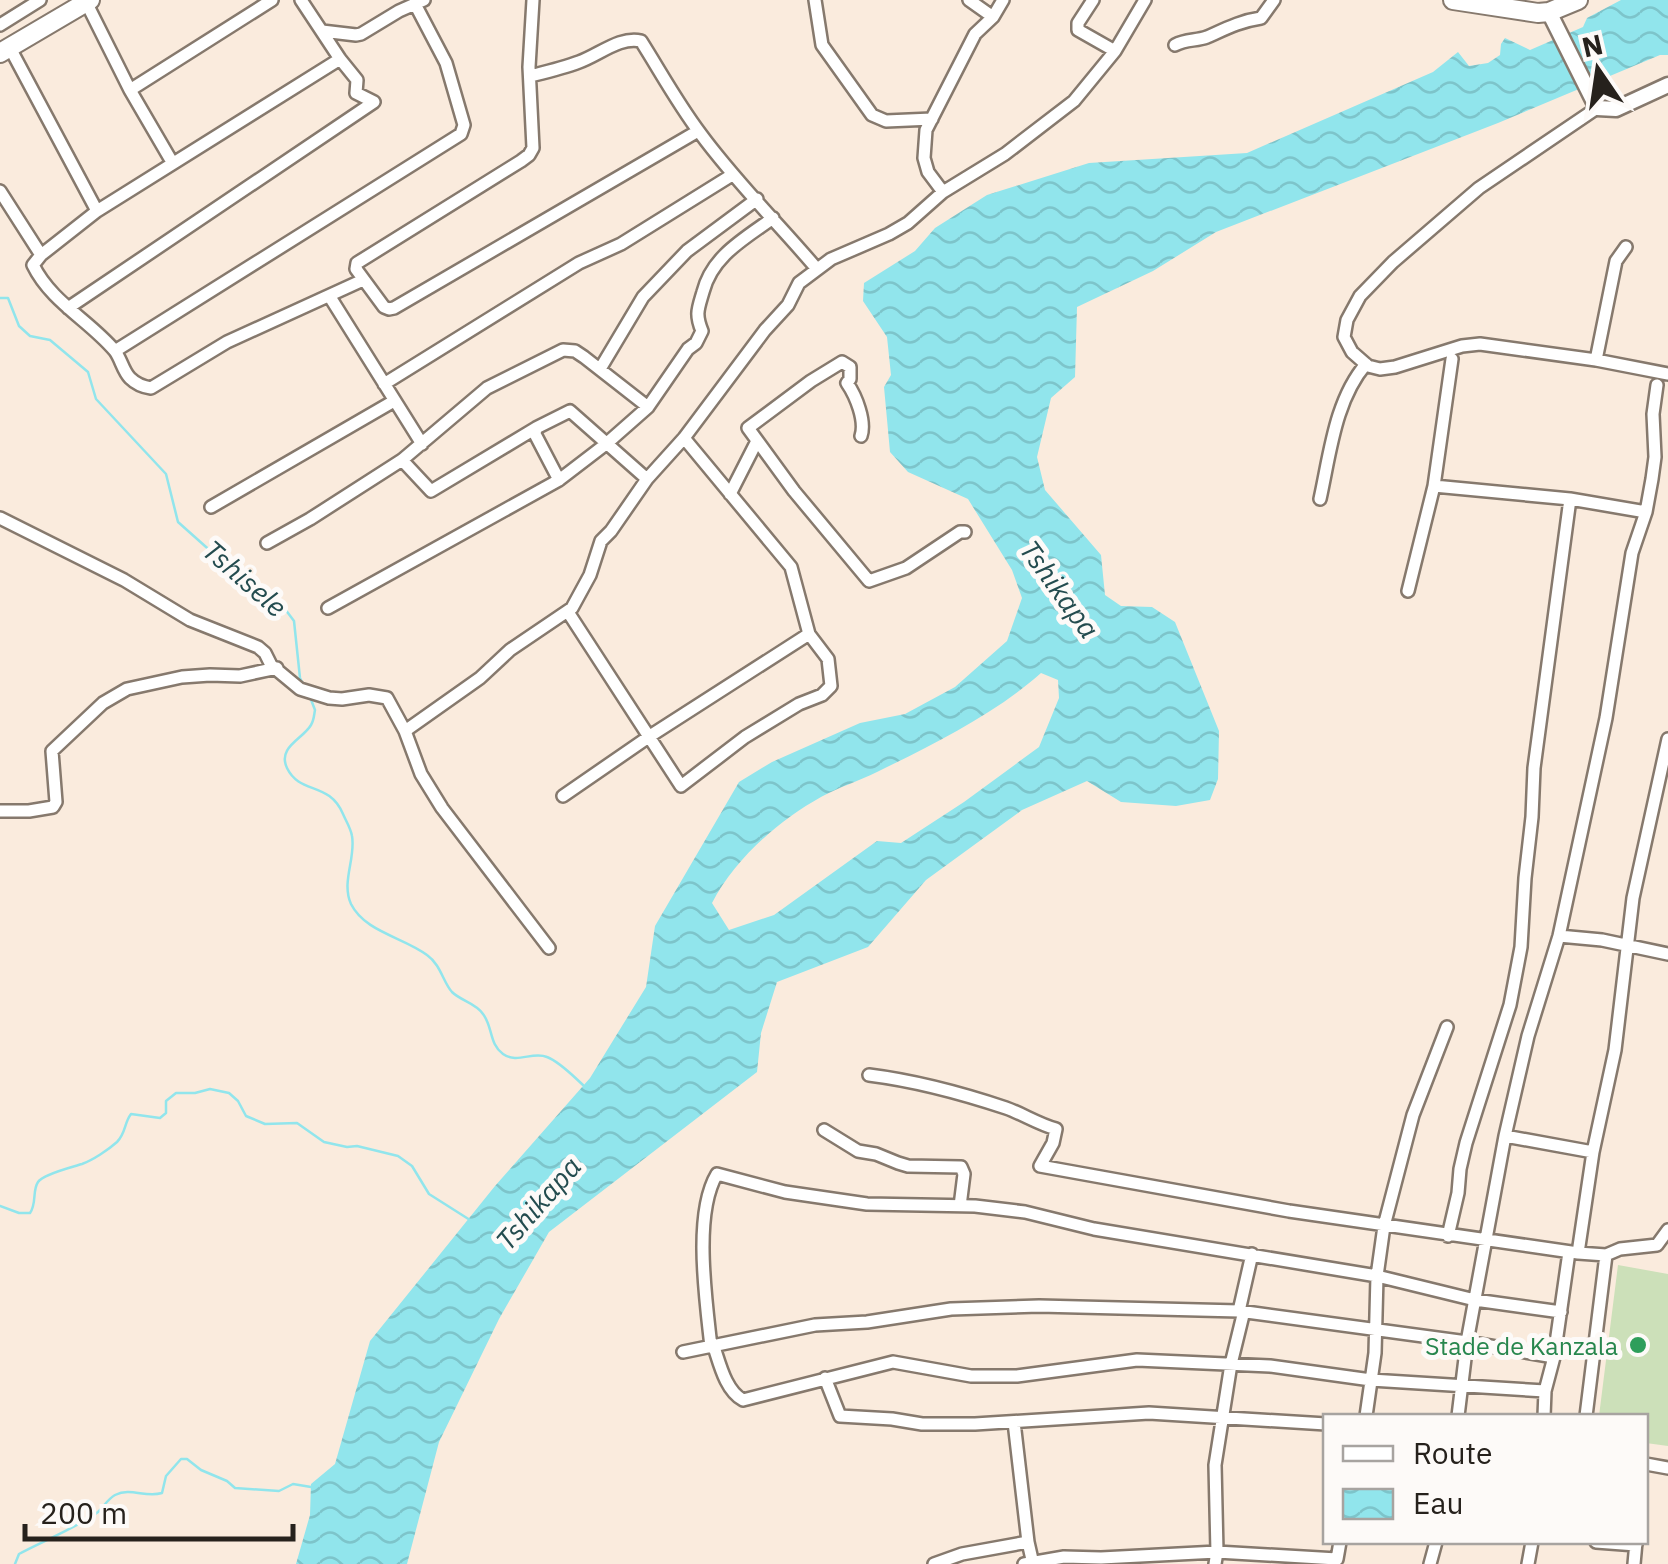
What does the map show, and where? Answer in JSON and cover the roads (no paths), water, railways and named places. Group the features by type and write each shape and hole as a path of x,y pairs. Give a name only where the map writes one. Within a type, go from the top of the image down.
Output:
{"highway":[{"path":"1453,0 1553,18 1578,0"},
{"path":"5,50 88,1"}],"main road":[{"path":"1553,18 1597,108 1616,109 1668,86"}],"street":[{"path":"0,25 40,0"},
{"path":"130,90 272,0"},
{"path":"68,308 374,102 356,93 356,80 302,0"},
{"path":"534,0 530,76 533,148 528,156 357,263 356,269 389,310 698,130"},
{"path":"815,0 822,45 872,115 886,122 932,119"},
{"path":"969,0 993,17"},
{"path":"944,192 928,172 924,158 926,130 975,34 993,17 1003,0"},
{"path":"1093,0 1078,23 1078,30 1116,51"},
{"path":"405,731 480,678 510,650 568,612 586,585 601,541 647,478 684,438 788,305 799,283 848,250 908,223 944,192 1005,154 1074,101 1116,51 1145,0"},
{"path":"1175,45 1260,18 1274,0"},
{"path":"88,1 130,90 172,162"},
{"path":"115,351 461,134 464,125 446,64 419,2 362,34 322,30"},
{"path":"530,76 580,62 637,38 732,175 817,269"},
{"path":"5,50 97,210"},
{"path":"340,59 97,210 33,265 68,308 115,351 131,380 151,388 227,342 364,280"},
{"path":"1597,108 1478,188 1393,262 1360,296 1347,320 1344,337 1352,352 1380,369 1480,344 1668,374"},
{"path":"384,384 579,263 621,244 732,175"},
{"path":"0,191 41,255"},
{"path":"600,369 643,296 688,252 757,199"},
{"path":"328,608 559,480 606,444 648,407 688,349 696,344 702,331 696,316 706,278 713,267 724,254 773,218"},
{"path":"1596,360 1616,262 1626,247"},
{"path":"330,297 422,444"},
{"path":"267,542 402,460 488,388 562,350 574,351 648,407"},
{"path":"1408,591 1434,486 1452,359"},
{"path":"860,436 863,428 847,383 850,367 842,362 748,428 869,582 906,568 965,532"},
{"path":"1320,498 1338,417 1355,377 1366,364"},
{"path":"1458,1414 1467,1342 1505,1136 1528,1036 1559,936 1606,718 1632,553 1646,512 1655,458 1656,385"},
{"path":"211,506 394,401"},
{"path":"402,460 432,490 536,428 572,412 647,478"},
{"path":"536,428 535,434 559,480"},
{"path":"568,612 678,784 745,737 799,704 822,695 831,686 828,660 809,634 791,567 684,438"},
{"path":"730,494 757,440"},
{"path":"1434,486 1570,499 1646,512"},
{"path":"1448,1236 1466,1143 1510,1005 1521,947 1534,768 1570,499"},
{"path":"0,518 124,580 190,620 258,648 271,666 300,689 342,699 369,695 387,698 421,774 442,808 549,948"},
{"path":"563,796 809,634"},
{"path":"0,811 53,807 56,794 52,750 103,703 127,690 182,677 240,676 277,668"},
{"path":"1544,1414 1545,1391 1615,1050 1633,898 1668,739"},
{"path":"1559,936 1602,940 1668,954"},
{"path":"1366,1414 1384,1226 1412,1115 1447,1027"},
{"path":"870,1074 938,1086 1056,1129 1040,1166 1209,1198 1574,1253 1606,1256 1620,1249 1656,1245 1668,1230"},
{"path":"824,1130 858,1151 898,1164 961,1167 964,1174 960,1206"},
{"path":"1505,1136 1593,1152"},
{"path":"1545,1391 1371,1380 1232,1364 1137,1360 997,1377 893,1362 740,1400 712,1347 706,1305 706,1199 717,1174 784,1192 867,1204 975,1206 1026,1212 1094,1230 1378,1276 1475,1300 1561,1312"},
{"path":"1656,1245 1668,1256"},
{"path":"1239,1311 1252,1254"},
{"path":"1586,1414 1606,1256"},
{"path":"683,1352 788,1329 951,1309 1039,1306 1239,1311 1554,1356"},
{"path":"1216,1558 1216,1464 1243,1315 1239,1311"},
{"path":"825,1378 840,1416 922,1424 1148,1413 1323,1424"},
{"path":"1014,1422 1030,1563 1064,1557 1323,1560 1337,1559 1340,1544"},
{"path":"936,1563 1028,1542"}],"water":[{"name":"Tshikapa","path":"1621,0 1668,0 1668,55 1216,232 1153,271 1077,307 1075,377 1051,398 1037,457 1045,490 1101,555 1105,595 1121,606 1152,607 1175,622 1219,731 1218,779 1210,800 1176,806 1121,802 1087,781 1022,810 926,880 868,947 777,982 761,1033 757,1072 549,1232 499,1319 439,1442 407,1564 296,1564 310,1515 311,1484 335,1464 370,1341 495,1186 590,1078 646,987 655,926 739,782 772,762 860,723 905,714 955,687 1007,641 1022,598 1012,570 968,499 908,472 890,452 884,387 891,375 887,337 863,301 864,283 915,251 935,228 987,195 1089,163 1247,153 1433,72 1458,52 1469,66 1488,63 1500,55 1505,38 1530,50 1583,27 1587,18","holes":["1041,673 1058,680 1059,698 1039,747 901,843 877,841 774,915 729,930 712,903 745,856 789,818 828,793 962,728"]}],"waterway":[{"name":"Tshisele","path":"0,298 8,298 19,326 30,336 50,340 88,372 96,399 166,474 178,522 233,571 279,601 294,621 304,686"},
{"name":"Tshisele","path":"310,697 315,710 313,721 288,749 285,761 299,782 323,792 337,804 348,825 353,844 348,896 357,913 375,928 432,959 452,992 483,1014 495,1045 503,1054 514,1058 547,1057 583,1085"},
{"path":"0,1206 30,1213 41,1179 86,1162 109,1148 120,1139 131,1114 160,1118 166,1113 166,1101 176,1093 210,1089 229,1093 246,1116 265,1124 297,1123 324,1142 398,1156 412,1166 429,1194 470,1220"},
{"path":"15,1564 19,1554 90,1517 115,1495 162,1493 166,1476 181,1459 235,1488 279,1491 293,1484 311,1487"}],"place":[{"name":"Stade de Kanzala","path":"1638,1345"}]}
